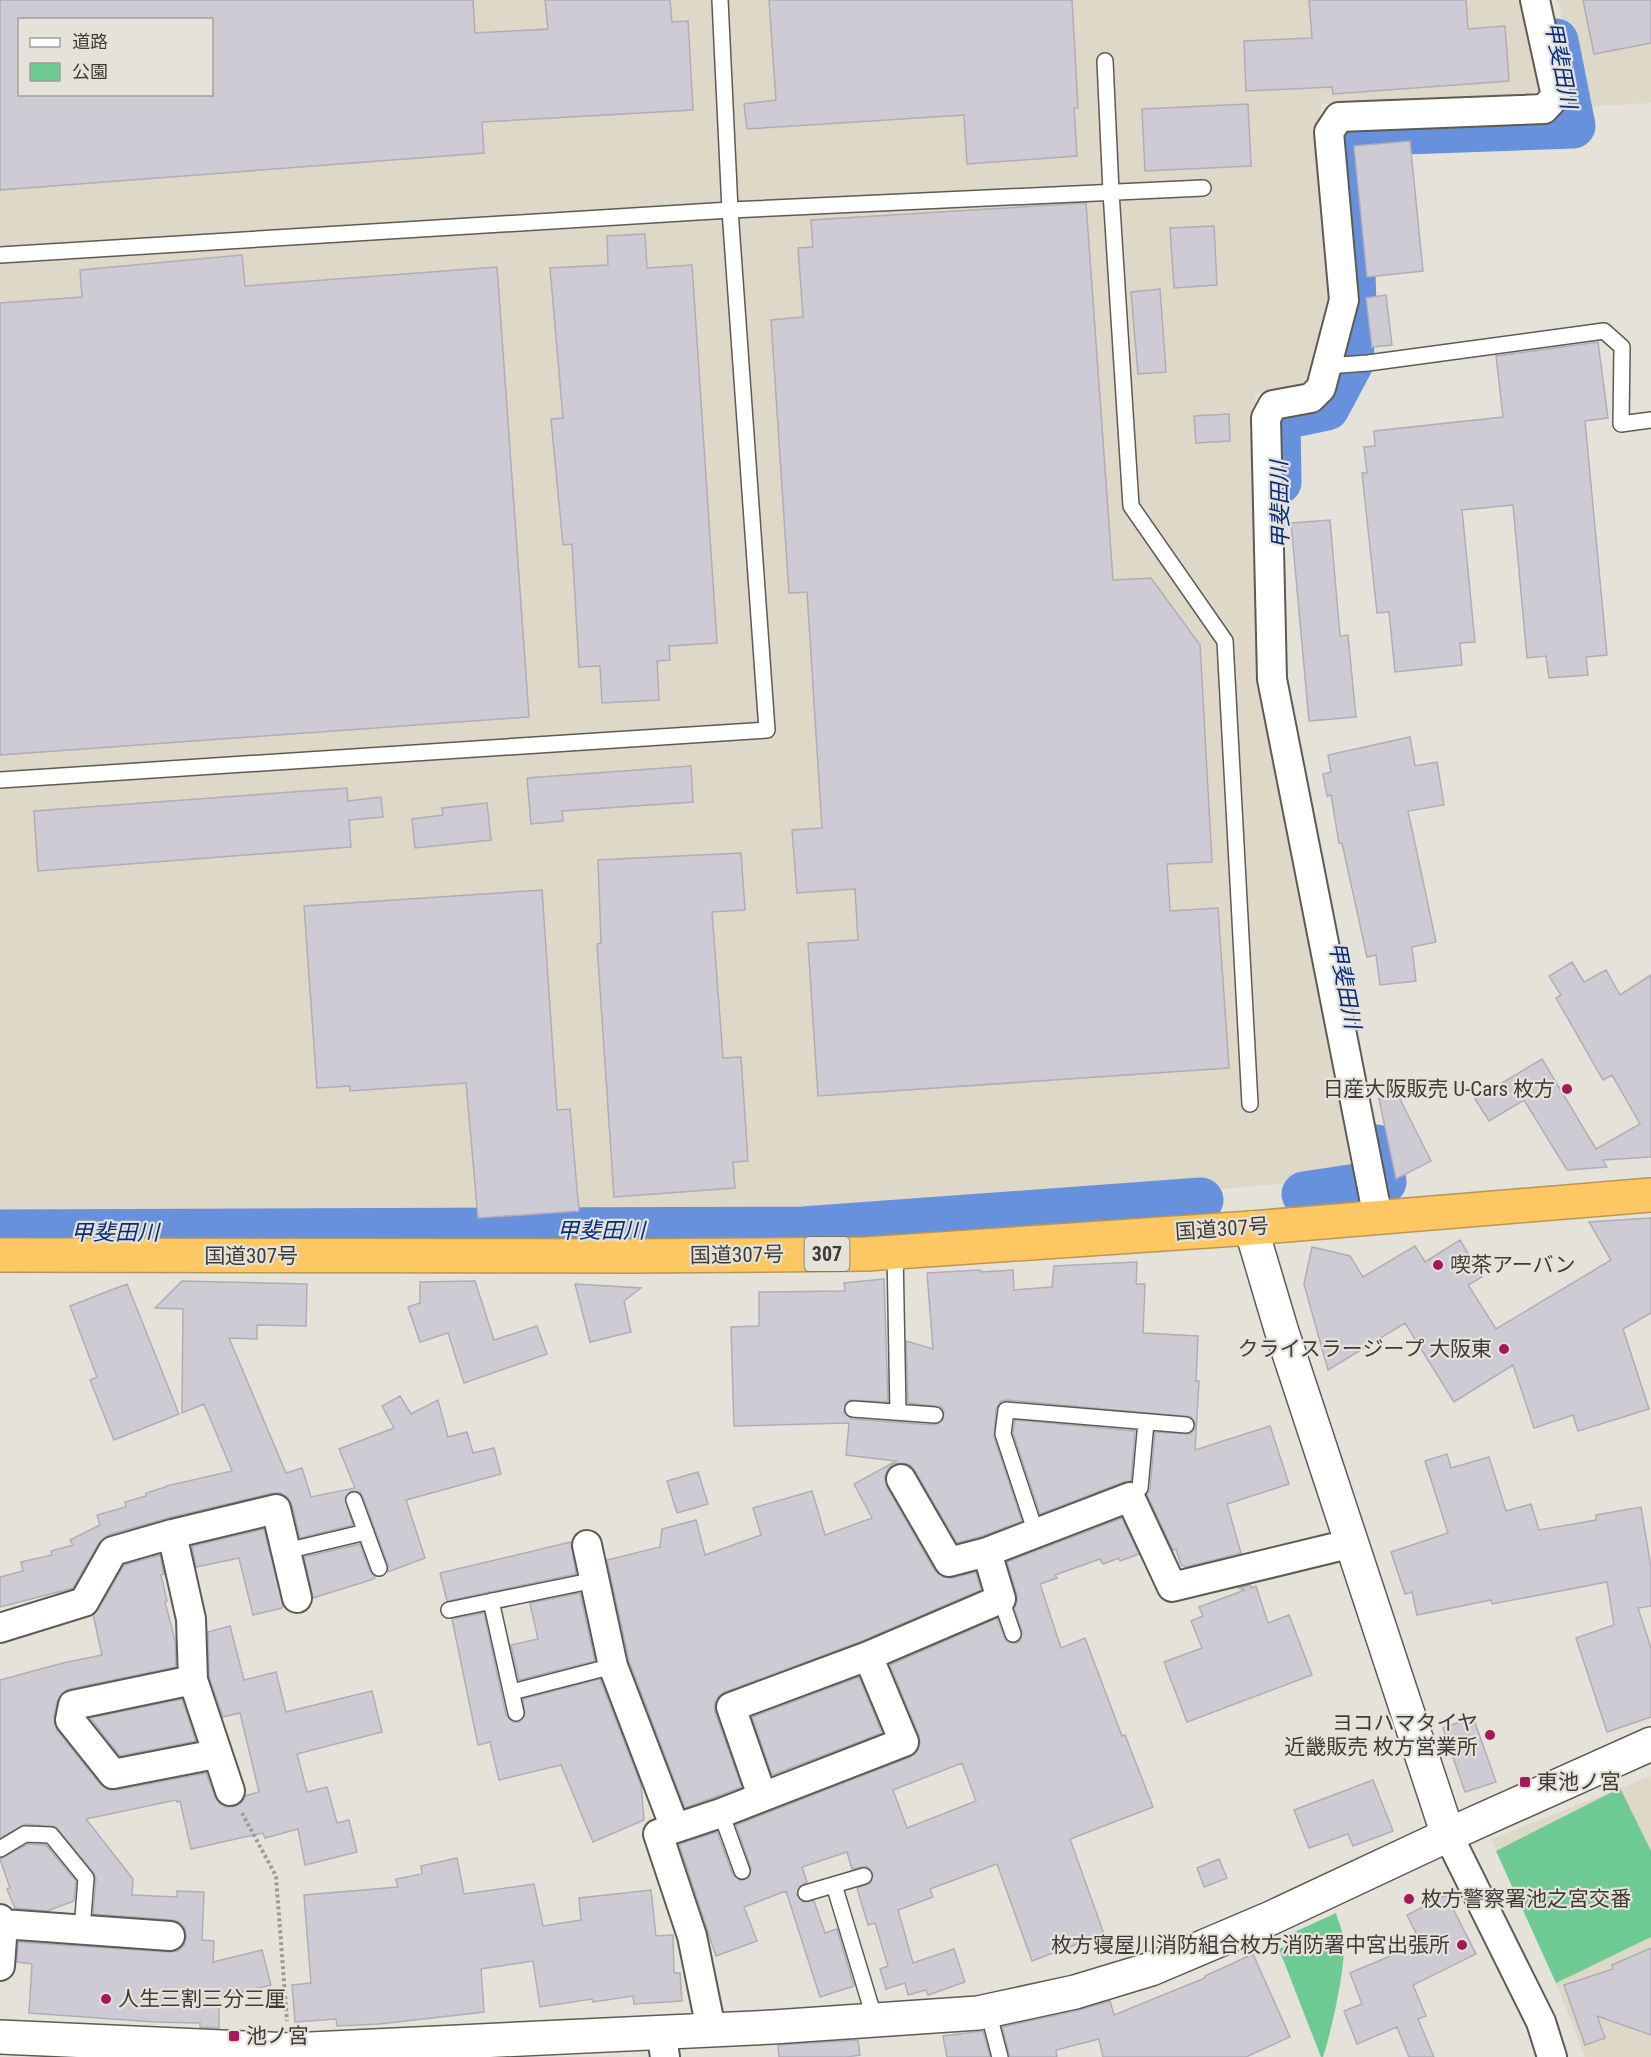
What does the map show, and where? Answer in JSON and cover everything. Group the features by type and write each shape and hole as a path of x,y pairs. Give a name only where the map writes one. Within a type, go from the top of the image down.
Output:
{"highway":[{"name":"国道307号","path":"0,1255 866,1254 1251,1228 1373,1196 1651,1195"}],"street":[{"path":"1373,1196 1272,679 1266,418 1273,405 1311,398 1322,388 1333,366 1344,300 1329,132 1339,117 1544,109 1556,96 1535,0"},
{"path":"1251,1228 1281,1329 1448,1835 1541,2022 1552,2057"},
{"path":"901,1479 949,1562 987,1552 1130,1497 1172,1587 1353,1543"},
{"path":"0,1628 84,1602 113,1551 276,1509 297,1598"},
{"path":"172,1534 190,1619 193,1680 230,1791"},
{"path":"587,1545 613,1666 675,1828"},
{"path":"762,1796 731,1707 868,1656 1001,1599 987,1552"},
{"path":"711,2029 692,1936 658,1834 722,1813 904,1742 868,1656"},
{"path":"193,1680 73,1705 69,1720 112,1774 216,1754"},
{"path":"0,2037 84,2049 290,2050 663,2044 711,2029 988,2011 1075,1992 1151,1969 1271,1918 1651,1744"},
{"path":"0,1966 1,1922 170,1936"}],"lane":[{"path":"0,780 767,730 730,210 720,0"},
{"path":"1105,61 1131,506 1225,641 1250,1104"},
{"path":"0,255 730,210 1203,188"},
{"path":"1333,366 1604,331 1622,347 1621,424 1651,420"},
{"path":"895,1251 898,1412"},
{"path":"853,1409 934,1415"},
{"path":"1036,1533 1003,1434 1006,1410 1186,1425"},
{"path":"1130,1497 1140,1488 1146,1422"},
{"path":"354,1500 379,1568"},
{"path":"286,1551 366,1532"},
{"path":"449,1610 595,1580"},
{"path":"1001,1599 1013,1634"},
{"path":"491,1601 516,1713"},
{"path":"512,1692 613,1666"},
{"path":"722,1813 742,1871"},
{"path":"0,1849 25,1834 51,1835 86,1878 81,1930"},
{"path":"806,1893 864,1876"},
{"path":"834,1885 875,2020"},
{"path":"988,2011 1000,2057"}],"path":[{"path":"230,1791 276,1876 290,2050"}],"shaded area":[{"path":"0,0 1523,0 1544,96 1321,104 1331,290 1324,339 1313,386 1255,394 1262,465 1257,672 1358,1160 1349,1178 803,1224 0,1223"},
{"path":"1558,0 1651,0 1651,103 1580,107"},
{"path":"1651,1776 1651,2057 1585,2057 1556,1983 1491,1839"}],"green space":[{"path":"1620,1788 1651,1851 1651,1937 1556,1983 1496,1851"},
{"path":"1336,1913 1343,1936 1343,1962 1334,2014 1323,2057 1321,2057 1279,1949 1292,1943 1288,1935"}],"building":[{"path":"0,0 473,0 475,33 548,29 545,0 670,0 672,22 688,21 693,110 482,122 484,153 0,190"},
{"path":"769,0 1072,0 1078,108 1074,108 1077,156 967,164 964,115 747,129 744,104 776,100"},
{"path":"1309,0 1466,0 1468,29 1505,26 1509,81 1333,94 1332,87 1246,91 1244,41 1312,38"},
{"path":"1583,0 1651,0 1651,43 1594,54"},
{"path":"1248,104 1251,166 1145,171 1142,109"},
{"path":"1410,141 1423,271 1367,277 1354,146"},
{"path":"1086,203 1113,580 1151,578 1200,645 1212,862 1167,864 1170,911 1218,908 1229,1068 818,1096 808,943 858,940 855,889 797,893 792,830 822,828 807,592 789,593 771,320 803,317 798,248 813,247 811,220"},
{"path":"1214,226 1217,285 1174,288 1170,228"},
{"path":"645,234 647,268 692,265 717,643 669,646 670,660 657,661 659,700 602,703 600,666 579,667 572,544 563,545 551,419 563,418 550,268 608,265 607,236"},
{"path":"242,255 245,286 497,267 529,717 0,755 0,303 82,297 80,270"},
{"path":"1160,289 1166,372 1138,374 1131,292"},
{"path":"1386,295 1392,345 1372,347 1366,298"},
{"path":"1598,342 1608,418 1585,421 1607,655 1586,657 1588,675 1549,678 1546,656 1527,658 1513,505 1462,510 1475,642 1460,643 1462,665 1395,672 1389,612 1377,613 1362,473 1367,473 1364,447 1375,446 1374,431 1503,417 1496,356"},
{"path":"1229,414 1230,441 1196,443 1194,416"},
{"path":"1330,520 1340,636 1348,635 1356,717 1309,721 1291,523"},
{"path":"1410,737 1415,766 1437,762 1444,805 1408,811 1436,942 1412,947 1416,981 1380,985 1376,955 1367,957 1342,843 1339,843 1331,795 1327,796 1323,774 1331,772 1328,755"},
{"path":"691,766 693,802 562,811 563,821 531,824 527,778"},
{"path":"347,788 348,801 381,797 383,817 349,820 351,847 38,871 34,811"},
{"path":"487,803 491,840 415,848 412,819 443,815 442,808"},
{"path":"741,853 745,910 712,912 723,1058 741,1057 748,1161 733,1162 735,1188 614,1197 597,944 601,943 598,860"},
{"path":"542,890 557,1110 570,1109 579,1211 478,1218 466,1083 350,1091 350,1086 317,1088 304,906"},
{"path":"1572,962 1584,982 1606,970 1620,995 1651,975 1651,1157 1603,1160 1607,1167 1567,1170 1524,1100 1489,1121 1475,1099 1542,1059 1596,1149 1640,1124 1612,1075 1603,1080 1556,998 1561,995 1549,976"},
{"path":"1396,1091 1431,1161 1396,1179 1379,1099"},
{"path":"1651,1218 1651,1313 1623,1329 1649,1409 1578,1431 1573,1415 1534,1428 1513,1365 1454,1402 1405,1323 1328,1370 1304,1284 1312,1247 1350,1256 1363,1277 1415,1246 1425,1262 1460,1240 1482,1277 1468,1285 1496,1329 1611,1260 1589,1222"},
{"path":"1137,1262 1136,1284 1145,1284 1143,1333 1198,1336 1196,1381 1199,1381 1195,1450 1270,1426 1289,1484 1227,1504 1241,1553 1186,1567 1181,1565 1176,1549 1173,1550 1147,1495 1150,1489 1155,1432 1190,1434 1196,1425 1191,1417 1001,1401 996,1409 994,1437 1022,1521 957,1543 910,1465 893,1464 887,1470 885,1478 887,1487 935,1571 943,1577 952,1578 976,1572 981,1590 862,1641 719,1696 715,1703 715,1712 742,1787 685,1808 629,1661 607,1560 660,1547 662,1529 696,1520 705,1555 761,1535 753,1508 812,1491 825,1535 872,1518 854,1484 896,1461 846,1455 849,1423 734,1426 731,1327 759,1326 759,1292 845,1291 844,1283 884,1279 888,1402 849,1400 845,1404 844,1413 852,1419 935,1425 943,1420 944,1411 941,1407 908,1403 906,1341 933,1349 927,1273 1013,1270 1014,1290 1052,1287 1054,1266"},
{"path":"182,1281 307,1284 306,1326 257,1325 257,1339 229,1338 286,1473 302,1468 311,1497 355,1488 339,1449 394,1428 382,1406 400,1396 411,1414 438,1400 448,1437 467,1432 473,1453 494,1448 501,1474 406,1500 425,1558 388,1572 388,1565 360,1492 351,1491 345,1498 353,1525 300,1538 292,1505 288,1498 281,1493 273,1493 108,1535 99,1543 73,1588 0,1607 0,1577 23,1571 21,1562 52,1555 51,1551 73,1545 70,1540 100,1525 97,1515 126,1507 125,1502 146,1496 146,1493 166,1486 232,1471 204,1404 182,1413 183,1309 155,1308"},
{"path":"475,1281 494,1340 537,1326 547,1354 464,1383 448,1333 420,1342 408,1307 420,1303 420,1282"},
{"path":"127,1284 179,1414 114,1440 90,1380 97,1377 70,1306"},
{"path":"575,1284 641,1288 624,1301 631,1332 590,1342"},
{"path":"1015,1420 1135,1431 1131,1481 1040,1514 1013,1433"},
{"path":"1447,1454 1451,1468 1489,1457 1506,1511 1531,1504 1539,1530 1596,1520 1596,1515 1641,1507 1651,1568 1651,1606 1638,1608 1651,1648 1651,1717 1607,1732 1576,1638 1614,1625 1607,1582 1492,1604 1491,1600 1417,1615 1412,1592 1405,1594 1391,1552 1448,1533 1425,1461"},
{"path":"698,1472 708,1504 677,1513 667,1481"},
{"path":"1122,1518 1139,1554 1103,1564 1100,1559 1055,1575 1057,1578 1040,1584 1061,1648 1085,1638 1122,1736 1125,1735 1153,1807 1070,1839 1104,1934 1032,1961 997,1864 930,1889 933,1897 898,1910 913,1963 954,1949 965,1982 928,1995 926,1990 908,1995 905,1983 886,1989 880,1969 888,1966 875,1923 868,1925 857,1888 871,1883 873,1874 866,1866 852,1869 847,1852 802,1867 807,1882 799,1887 797,1895 803,1902 814,1901 825,1933 837,1929 854,1986 820,1997 786,1891 744,1907 757,1941 716,1956 679,1844 717,1832 733,1875 741,1881 749,1878 751,1868 736,1825 910,1757 917,1752 920,1744 919,1736 890,1665 997,1618 1006,1641 1017,1643 1021,1640 1022,1631 1014,1608 1017,1595 1007,1562","holes":["962,1763 976,1801 907,1828 893,1790"]},
{"path":"264,1529 283,1605 282,1608 253,1615 239,1558 196,1567 192,1546"},
{"path":"571,1542 576,1574 447,1601 440,1573"},
{"path":"360,1544 374,1579 313,1598 304,1557"},
{"path":"160,1555 164,1574 161,1575 167,1601 165,1602 175,1640 176,1667 69,1689 61,1694 57,1702 54,1717 57,1730 100,1784 108,1790 116,1790 206,1773 215,1797 220,1804 226,1807 236,1806 245,1796 259,1792 240,1713 223,1717 209,1677 208,1632 230,1626 244,1680 276,1672 286,1712 372,1691 382,1732 297,1754 307,1792 327,1787 337,1823 349,1820 357,1852 305,1865 298,1829 265,1838 263,1833 191,1849 180,1801 176,1800 86,1819 133,1879 132,1895 177,1897 177,1891 204,1892 202,1940 214,1941 213,1962 262,1950 271,1985 219,1998 219,2028 200,2027 200,2023 29,2013 32,1964 17,1962 18,1942 169,1952 178,1951 184,1945 185,1928 179,1922 172,1920 93,1914 96,1879 94,1873 56,1827 25,1824 0,1838 0,1680 102,1655 93,1614 98,1610 124,1565"},
{"path":"1250,1585 1251,1588 1256,1586 1268,1623 1289,1615 1312,1675 1187,1722 1164,1662 1202,1648 1191,1621 1203,1616 1199,1607 1245,1590 1239,1588"},
{"path":"580,1593 595,1661 519,1680 511,1645 538,1639 530,1603"},
{"path":"484,1613 506,1715 513,1722 519,1722 525,1716 523,1699 600,1679 641,1785 644,1820 593,1842 561,1765 499,1780 490,1742 478,1745 452,1619"},
{"path":"859,1677 882,1733 772,1775 752,1717"},
{"path":"182,1699 196,1741 120,1756 90,1718"},
{"path":"1473,1717 1496,1782 1465,1792 1443,1728"},
{"path":"1373,1780 1393,1831 1353,1846 1348,1834 1309,1848 1294,1810"},
{"path":"28,1844 46,1845 76,1881 74,1901 47,1911 15,1908 7,1889 10,1888 0,1859"},
{"path":"457,1858 464,1894 534,1884 543,1926 581,1920 579,1898 651,1890 656,1936 673,1935 674,1973 680,1973 682,2001 634,2004 633,1996 593,2002 592,1999 540,2007 533,1961 481,1969 484,2012 379,2024 337,2026 336,2019 295,2022 292,1985 311,1983 304,1895 398,1887 396,1879 422,1874 421,1866"},
{"path":"1219,1859 1227,1878 1204,1887 1197,1868"},
{"path":"1446,1895 1476,1954 1413,1985 1426,2016 1418,2019 1434,2057 1409,2057 1397,2027 1357,2044 1344,2011 1362,2004 1350,1973 1421,1943 1407,1915"},
{"path":"1651,1948 1651,2035 1597,2016 1605,2038 1585,2045 1564,1985 1613,1969 1612,1965"},
{"path":"1253,1954 1290,2037 1246,2057 1103,2057 1099,2039 1056,2050 1057,2057 1010,2057 1002,2027 1110,2001 1114,2015 1205,1978"},
{"path":"983,2031 990,2057 947,2057 943,2036"},
{"path":"858,2040 860,2055 779,2057 778,2045"}],"waterway":[{"name":"甲斐田川","path":"1279,482 1278,426 1284,417 1327,408 1351,363 1354,303 1348,134 1573,126 1556,41"},
{"name":"甲斐田川","path":"1304,1194 1384,1182 1377,1147"},
{"name":"甲斐田川","path":"0,1232 803,1229 1201,1200"}],"place":[{"name":"日産大阪販売 U-Cars 枚方","path":"1567,1089"},
{"name":"喫茶アーバン","path":"1438,1265"},
{"name":"クライスラージープ 大阪東","path":"1504,1349"},
{"name":"ヨコハマタイヤ 近畿販売 枚方営業所","path":"1490,1735"},
{"name":"東池ノ宮","path":"1525,1782"},
{"name":"枚方警察署池之宮交番","path":"1409,1899"},
{"name":"枚方寝屋川消防組合枚方消防署中宮出張所","path":"1462,1945"},
{"name":"人生三割三分三厘","path":"106,1999"},
{"name":"池ノ宮","path":"234,2036"}]}
